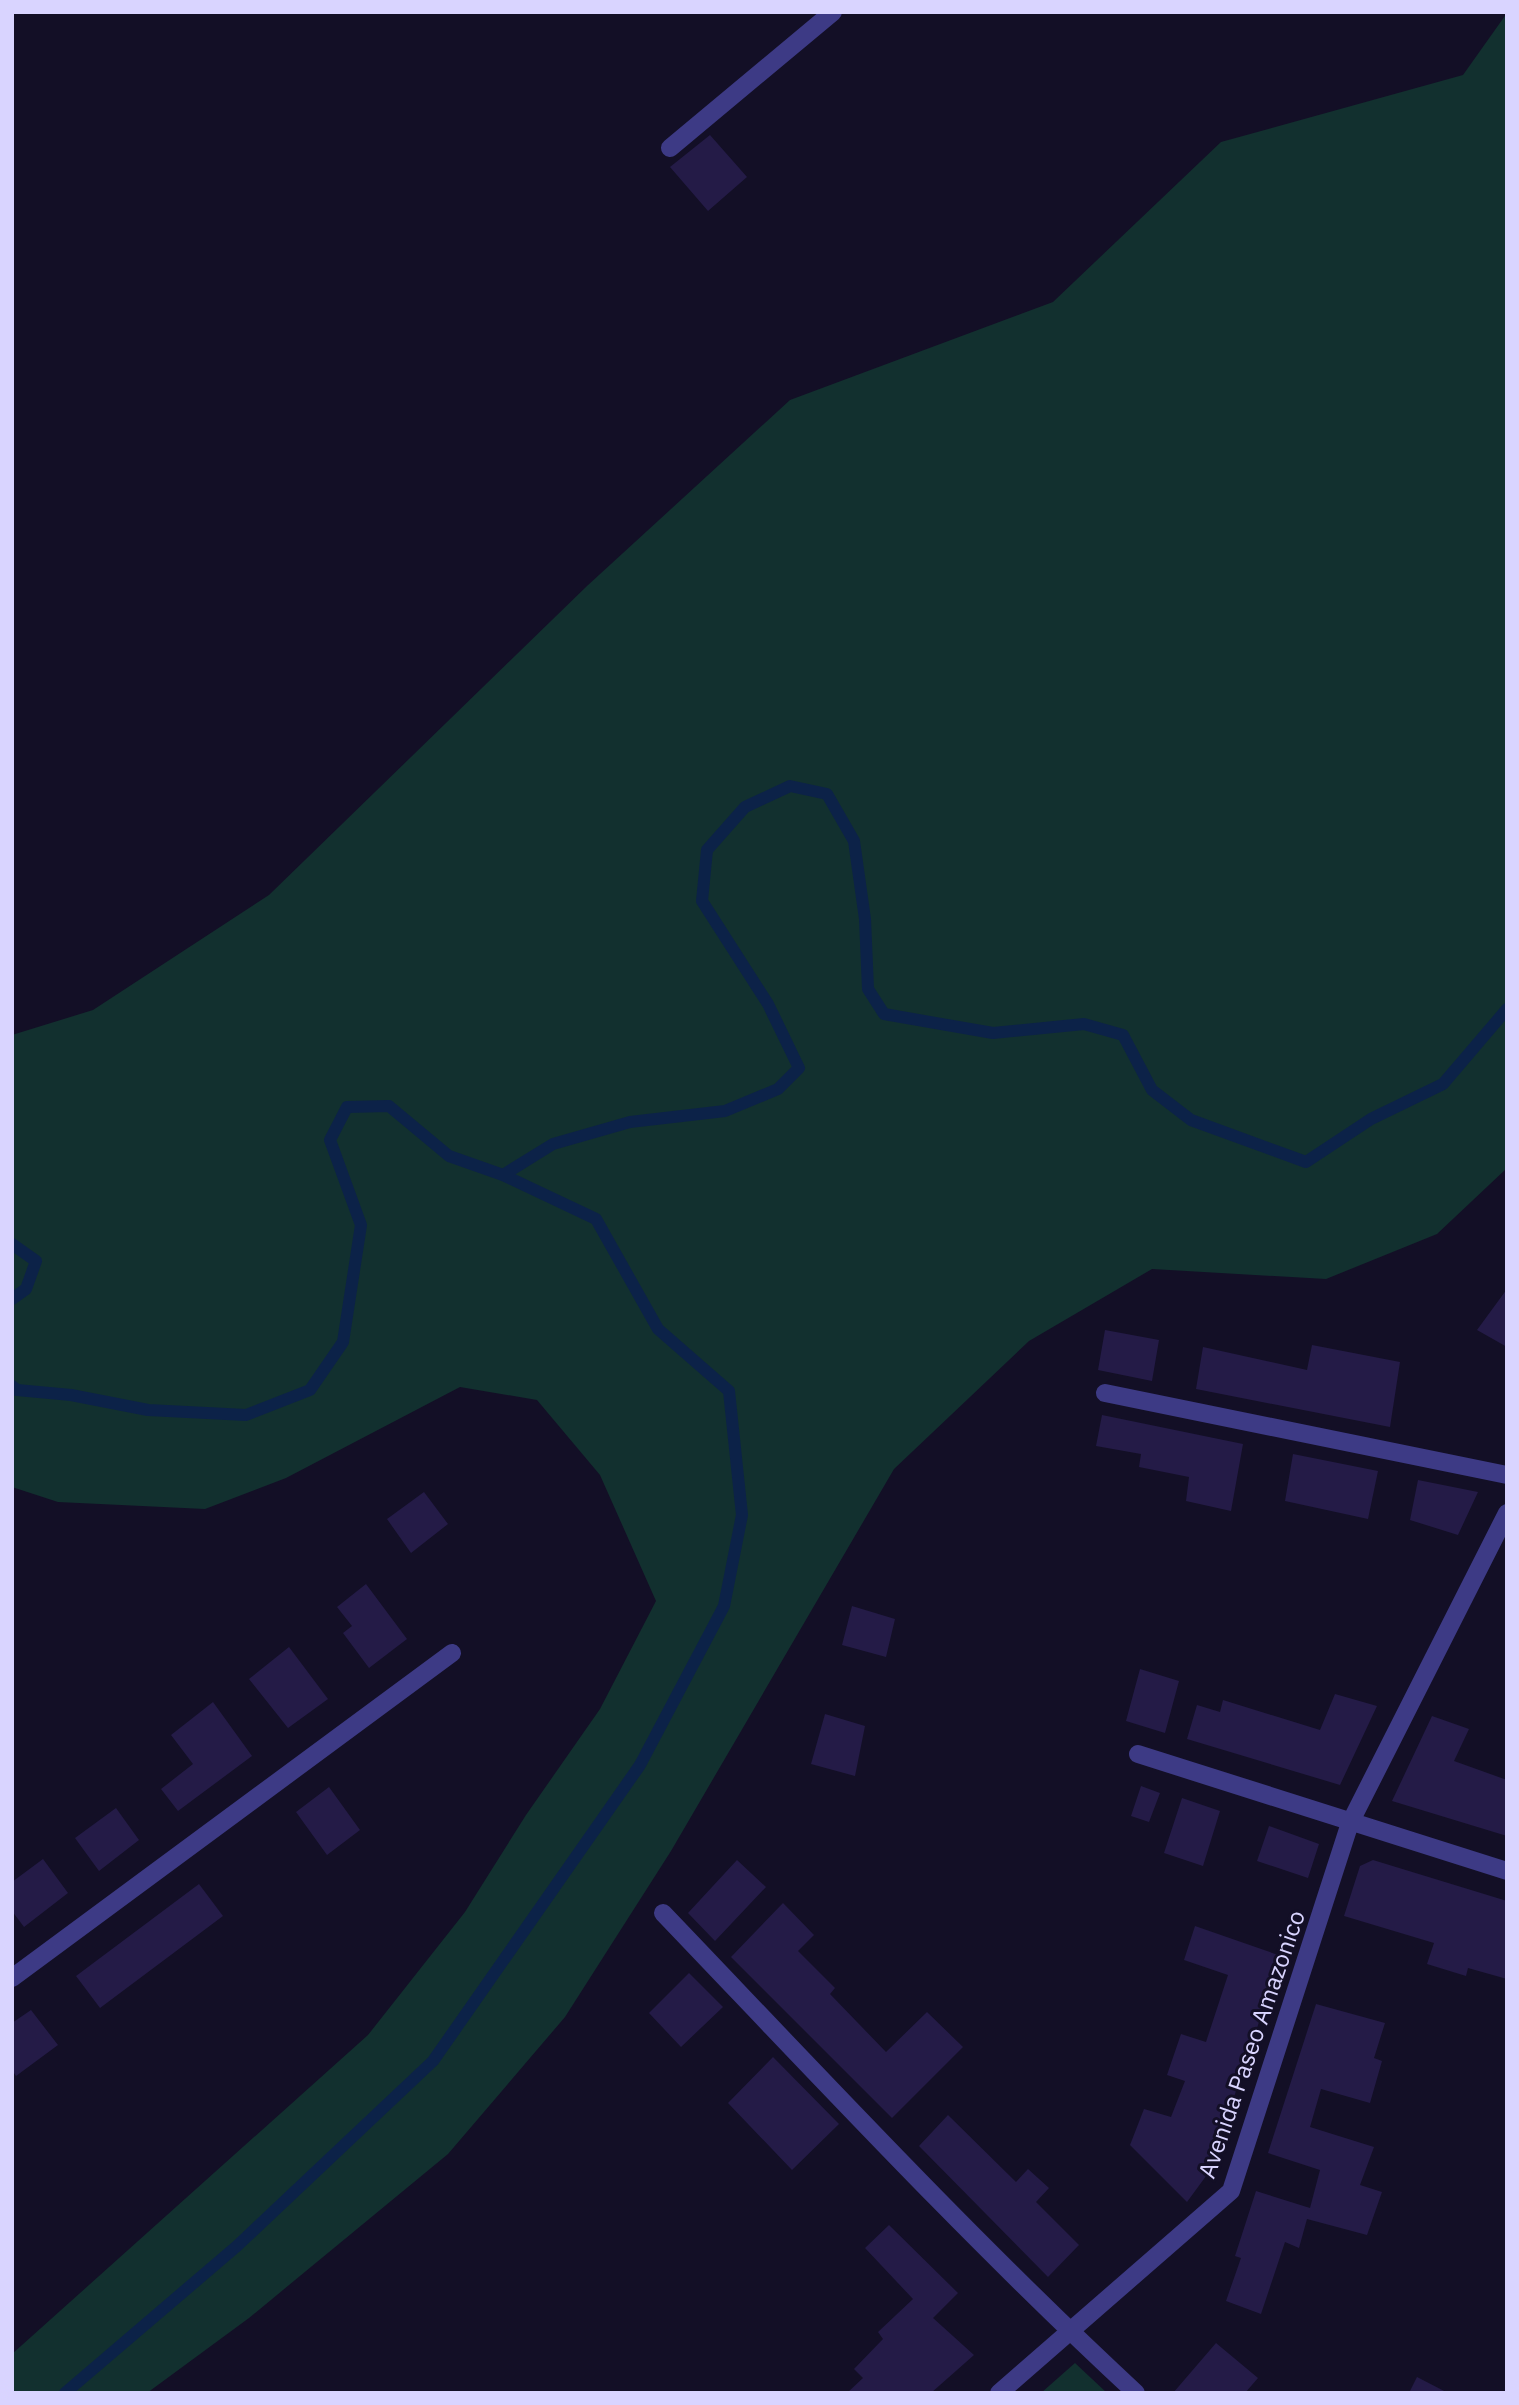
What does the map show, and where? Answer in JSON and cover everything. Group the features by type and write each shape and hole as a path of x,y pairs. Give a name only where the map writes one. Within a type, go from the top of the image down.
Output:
{"street":[{"path":"670,148 833,12"},
{"path":"1105,1393 1507,1475"},
{"name":"Avenida Paseo Amazonico","path":"999,2393 1230,2191 1350,1823 1507,1513"},
{"path":"12,1978 452,1653"},
{"path":"1138,1754 1507,1871"},
{"path":"663,1913 917,2179 1069,2331 1136,2393"}],"green space":[{"path":"1507,13 1507,1168 1437,1234 1326,1279 1152,1269 1029,1341 894,1469 671,1851 565,2017 448,2154 249,2318 147,2393 12,2393 12,2354 368,2035 465,1912 526,1815 600,1709 656,1601 600,1475 537,1400 460,1387 286,1478 205,1509 58,1502 12,1487 12,1035 93,1010 269,895 587,586 790,400 1053,302 1221,142 1463,75"},
{"path":"1075,2363 1107,2393 1041,2393"}],"building":[{"path":"710,135 747,177 708,211 670,167"},
{"path":"1507,1289 1507,1347 1477,1330"},
{"path":"1105,1330 1159,1340 1152,1381 1098,1370"},
{"path":"1312,1345 1400,1362 1390,1427 1196,1389 1203,1347 1307,1370"},
{"path":"1102,1415 1243,1444 1231,1511 1186,1501 1189,1477 1139,1467 1141,1454 1096,1446"},
{"path":"1293,1454 1378,1471 1368,1519 1285,1501"},
{"path":"1418,1480 1478,1492 1458,1535 1410,1520"},
{"path":"424,1492 448,1524 411,1553 387,1519"},
{"path":"366,1584 407,1639 369,1668 343,1633 352,1626 337,1607"},
{"path":"852,1606 895,1619 886,1657 842,1645"},
{"path":"289,1647 328,1699 288,1728 249,1679"},
{"path":"1140,1669 1179,1681 1165,1733 1126,1721"},
{"path":"1335,1694 1377,1706 1340,1785 1187,1739 1197,1705 1220,1712 1223,1700 1320,1730"},
{"path":"213,1702 252,1756 178,1811 161,1789 193,1764 171,1735"},
{"path":"825,1714 865,1726 855,1776 811,1764"},
{"path":"1432,1716 1469,1729 1454,1761 1507,1780 1507,1836 1392,1801"},
{"path":"1141,1786 1160,1793 1149,1822 1131,1816"},
{"path":"329,1787 360,1830 327,1855 296,1812"},
{"path":"1182,1798 1220,1811 1203,1866 1164,1853"},
{"path":"116,1808 139,1840 99,1871 75,1838"},
{"path":"1269,1826 1319,1844 1308,1878 1257,1861"},
{"path":"43,1859 68,1893 24,1927 12,1911 12,1882"},
{"path":"737,1860 766,1887 715,1941 688,1913"},
{"path":"1373,1860 1507,1901 1507,1979 1468,1968 1466,1976 1427,1964 1434,1943 1344,1916 1360,1866"},
{"path":"199,1884 223,1916 100,2008 76,1976"},
{"path":"783,1903 814,1935 798,1951 835,1988 830,1994 886,2052 927,2012 963,2047 892,2118 731,1957"},
{"path":"1195,1926 1281,1956 1209,2172 1187,2202 1130,2145 1144,2109 1171,2117 1185,2081 1167,2075 1181,2034 1206,2042 1228,1975 1184,1960"},
{"path":"689,1973 723,2007 681,2047 649,2013"},
{"path":"1316,2004 1385,2023 1374,2058 1382,2061 1370,2103 1321,2089 1310,2127 1374,2147 1360,2185 1382,2192 1367,2235 1307,2219 1299,2248 1285,2242 1261,2314 1226,2301 1241,2258 1235,2256 1256,2191 1310,2208 1320,2170 1268,2153"},
{"path":"31,2010 58,2045 16,2076 12,2070 12,2023"},
{"path":"773,2057 839,2124 792,2170 728,2103"},
{"path":"948,2115 1016,2182 1028,2169 1049,2188 1036,2202 1079,2245 1048,2277 919,2146"},
{"path":"889,2225 958,2293 933,2318 974,2355 931,2393 847,2393 863,2378 854,2369 883,2339 878,2332 913,2299 865,2248"},
{"path":"1216,2343 1258,2378 1245,2393 1173,2393"},
{"path":"1417,2377 1448,2393 1409,2393"}],"waterway":[{"path":"12,1386 17,1390 71,1395 148,1410 246,1415 310,1390 343,1342 361,1225 330,1140 347,1107 389,1106 449,1156 503,1175 553,1144 630,1122 725,1111 778,1089 799,1068 768,1004 702,901 707,850 745,807 790,786 827,794 854,841 865,919 868,989 884,1014 993,1033 1084,1024 1123,1035 1152,1090 1191,1120 1306,1162 1371,1119 1443,1084 1507,1009"},
{"path":"65,2393 237,2246 433,2061 640,1765 724,1606 742,1515 729,1391 658,1329 596,1219 503,1175"},
{"path":"12,1244 36,1261 26,1289 12,1299"}]}
